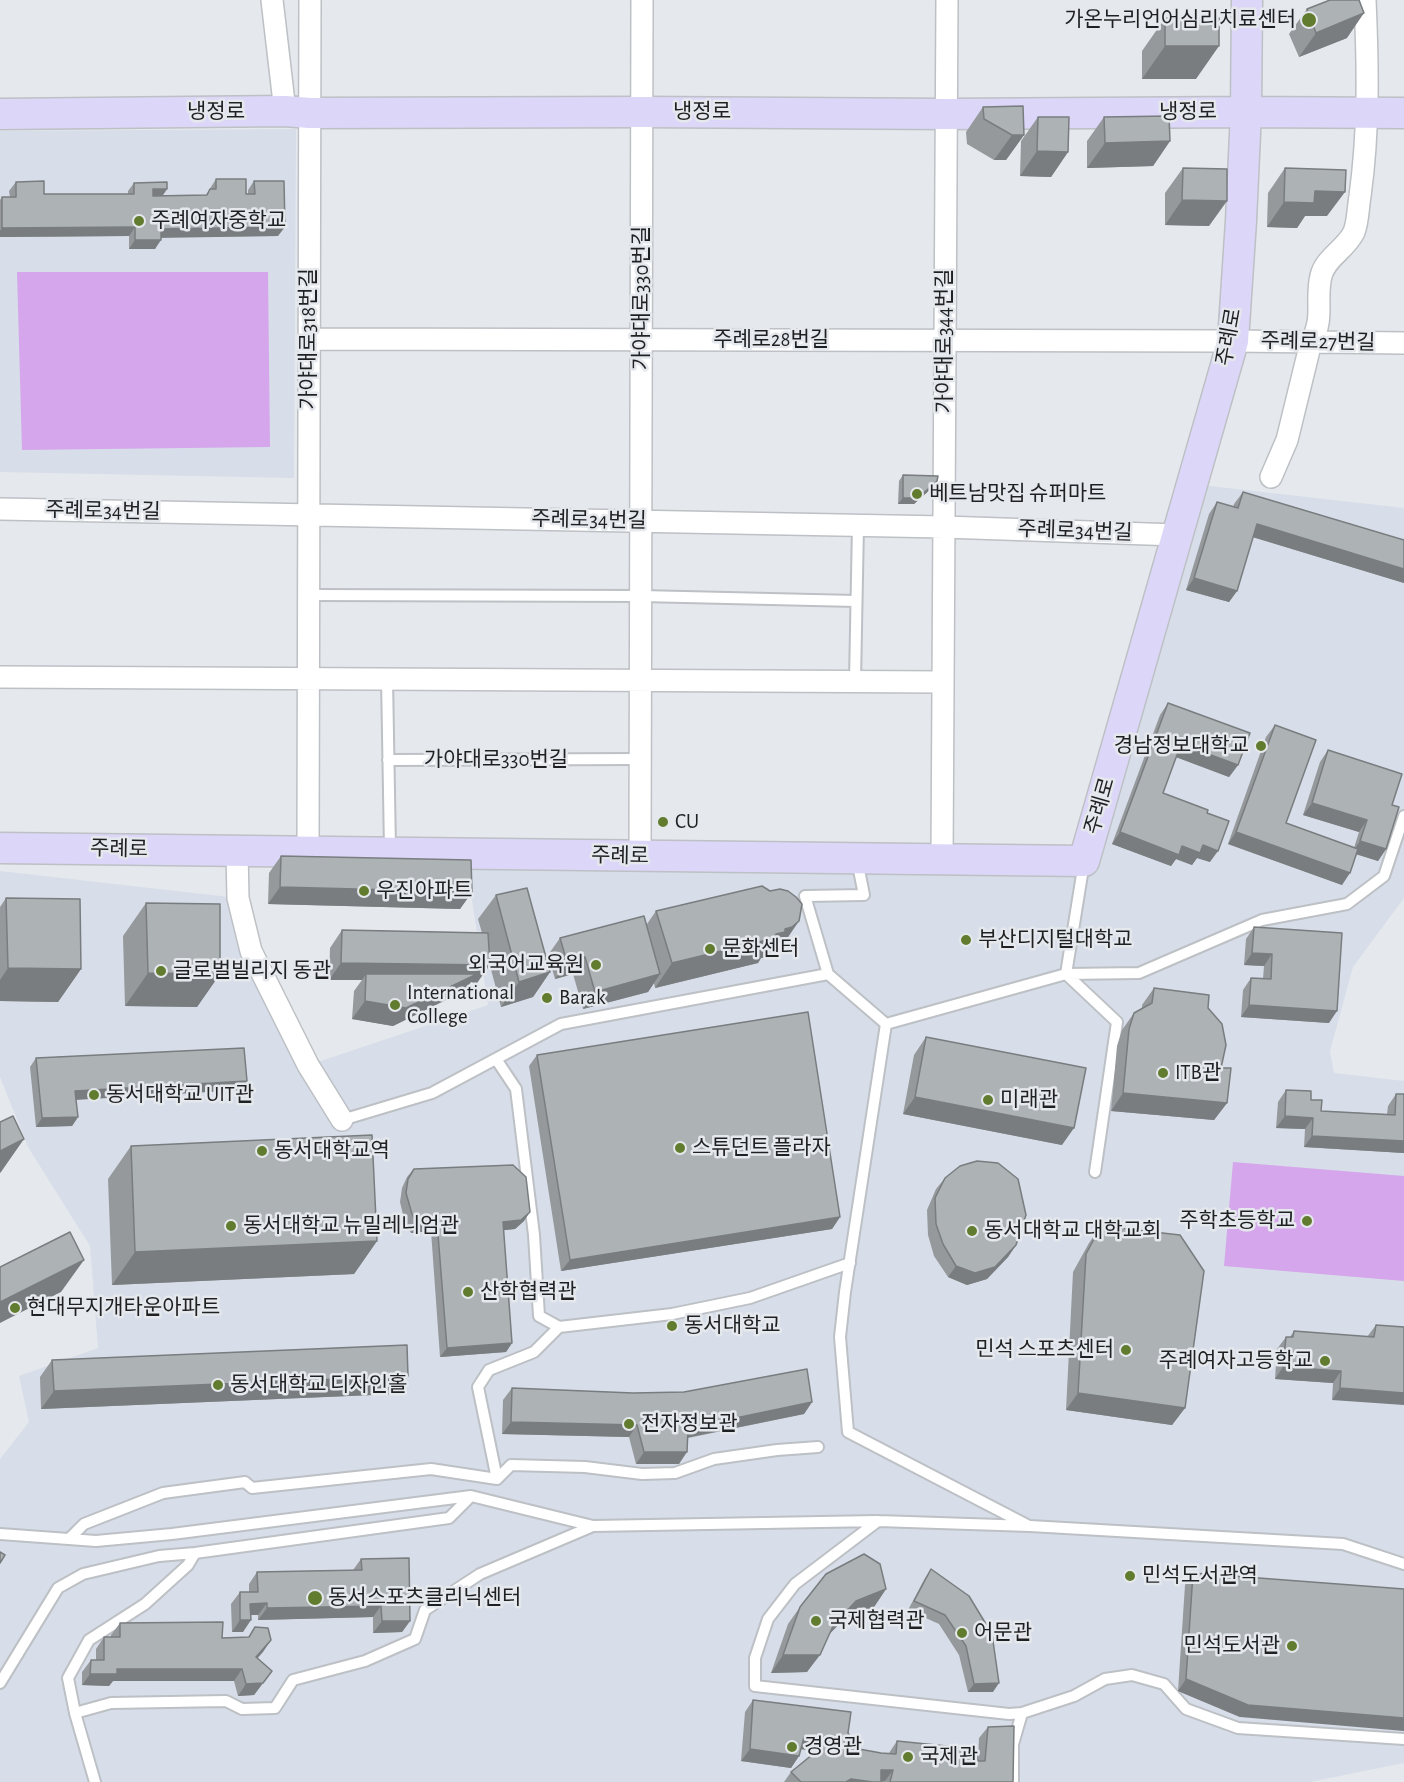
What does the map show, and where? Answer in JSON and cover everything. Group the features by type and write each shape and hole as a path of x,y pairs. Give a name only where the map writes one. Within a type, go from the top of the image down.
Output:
{"street":[{"path":"272,0 298,112"},
{"name":"가야대로318번길","path":"308,852 309,339 298,112 310,0"},
{"name":"가야대로330번길","path":"640,856 642,0"},
{"name":"가야대로344번길","path":"942,860 946,0"},
{"name":"주례로","path":"0,848 1084,861 1233,341 1246,112 1247,0"},
{"path":"1271,477 1287,441 1311,342 1317,333 1319,286 1323,268 1354,232 1364,171 1367,112 1365,0"},
{"name":"냉정로","path":"0,114 1404,113"},
{"name":"주례로28번길","path":"309,339 1233,341"},
{"name":"주례로27번길","path":"1233,341 1404,343"},
{"name":"주례로34번길","path":"0,509 858,525 1177,535"},
{"path":"0,676 943,682"},
{"path":"237,851 238,898 251,951 308,1065 342,1120"}],"lane":[{"path":"855,681 858,525"},
{"path":"309,595 641,596 856,601"},
{"path":"387,678 390,853"},
{"name":"가야대로330번길","path":"388,760 640,759"},
{"path":"886,1024 1066,974 1139,973 1262,920 1347,904 1384,876 1404,816"},
{"path":"856,858 864,895 799,897 828,974 886,1024"},
{"path":"1066,974 1084,861"},
{"path":"342,1120 432,1093 561,1024 828,974"},
{"path":"1066,974 1117,1022 1095,1172"},
{"path":"886,1024 840,1337 848,1432 1030,1526"},
{"path":"496,1059 516,1089 534,1235 539,1316 559,1327 672,1314 750,1298 850,1263"},
{"path":"497,1479 478,1387 489,1370 534,1352 559,1327"},
{"path":"497,1479 511,1465 585,1467 642,1474 675,1473 714,1459 777,1450 818,1448"},
{"path":"69,1539 84,1524 163,1493 230,1483 245,1482 252,1488 432,1469 497,1479"},
{"path":"0,1534 96,1541 156,1536 471,1496 593,1526 878,1521 1030,1526 1343,1544 1404,1564"},
{"path":"0,1683 58,1588 83,1574 159,1556 449,1518 471,1496"},
{"path":"878,1521 795,1584 768,1619 755,1658 754,1686 1009,1714 1022,1713 1074,1696 1105,1679 1132,1675 1164,1684 1186,1709 1238,1728 1404,1739"},
{"path":"75,1713 111,1703 226,1701 242,1710 275,1708 293,1680 365,1661 415,1639 425,1610 480,1574 593,1526"},
{"path":"156,1536 159,1556"},
{"path":"95,1782 75,1713 68,1678 89,1640 145,1604 188,1565 195,1553"},
{"path":"1013,1782 1013,1744 1022,1713"}],"shaded area":[{"path":"296,129 294,478 0,472 0,131"},
{"path":"17,272 268,272 270,447 22,450"},
{"name":"동서대학교","path":"1192,484 1404,508 1404,898 1353,967 1330,1051 1334,1073 1404,1081 1404,1763 1310,1782 0,1782 0,1459 29,1422 19,1376 98,1348 90,1246 28,1147 0,1077 0,871 238,898 309,1065 488,1005 465,854 1084,861"},
{"path":"1233,1162 1404,1176 1404,1281 1224,1266"}],"building":[{"path":"1330,0 1359,0 1364,13 1316,33 1307,9"},
{"path":"1165,18 1219,18 1219,46 1165,46"},
{"path":"1023,106 1024,135 1012,135 984,119 983,107"},
{"path":"1169,116 1170,141 1105,143 1104,117"},
{"path":"1038,117 1069,117 1068,152 1037,151"},
{"path":"1183,168 1227,169 1227,201 1182,200"},
{"path":"1285,168 1346,170 1345,192 1315,191 1314,203 1284,202"},
{"name":"주례여자중학교","path":"216,179 246,179 246,194 255,194 254,181 284,181 285,227 161,229 161,240 135,240 135,227 2,228 2,197 16,197 16,182 44,181 44,194 134,194 134,183 167,182 167,189 153,189 153,196 207,195 210,189 216,189"},
{"path":"903,475 938,476 937,481 918,498 903,498"},
{"path":"1243,492 1404,540 1404,569 1257,524 1237,591 1194,578 1217,502 1238,508"},
{"path":"1168,703 1250,733 1238,765 1181,744 1163,793 1208,810 1207,813 1229,821 1218,851 1203,845 1200,853 1182,846 1179,855 1120,832"},
{"path":"1275,725 1316,740 1286,823 1358,849 1350,873 1236,832"},
{"path":"1328,750 1402,774 1392,805 1399,807 1386,849 1360,841 1367,820 1312,803"},
{"path":"281,856 471,860 472,892 280,887"},
{"path":"762,886 770,891 780,889 788,891 796,897 802,904 799,921 785,929 785,932 776,934 775,938 672,963 656,911"},
{"path":"527,888 550,972 519,982 496,895"},
{"path":"6,898 80,899 81,969 8,968"},
{"path":"146,903 220,904 220,974 148,973"},
{"path":"644,916 660,974 595,992 585,957 567,962 560,938"},
{"path":"1254,927 1342,933 1337,1011 1249,1005 1251,978 1271,979 1272,954 1252,953"},
{"path":"342,930 488,933 490,965 341,963"},
{"path":"366,974 477,974 406,1008 365,1001"},
{"name":"ITB관","path":"1154,988 1209,995 1208,1008 1222,1024 1226,1045 1221,1068 1231,1068 1227,1103 1123,1093 1129,1029 1134,1013 1152,1003"},
{"name":"스튜던트 플라자","path":"808,1012 840,1217 570,1260 537,1055"},
{"name":"미래관","path":"926,1037 1086,1068 1074,1128 915,1097"},
{"name":"동서대학교 UIT관","path":"244,1048 247,1081 75,1091 78,1117 42,1118 36,1058"},
{"path":"1286,1090 1311,1091 1311,1100 1322,1100 1321,1111 1395,1115 1396,1094 1404,1094 1404,1141 1312,1136 1313,1118 1285,1116"},
{"path":"13,1116 24,1139 0,1151 0,1122"},
{"name":"동서대학교 뉴밀레니엄관","path":"372,1135 377,1241 135,1252 131,1146"},
{"name":"동서대학교 대학교회","path":"977,1161 998,1163 1018,1179 1026,1215 1016,1245 995,1267 975,1273 956,1266 943,1244 936,1224 935,1198 945,1178 960,1166"},
{"name":"산학협력관","path":"513,1165 526,1177 530,1212 521,1220 503,1222 512,1343 447,1348 437,1222 417,1224 406,1193 408,1179 414,1169"},
{"name":"민석 스포츠센터","path":"1101,1226 1180,1235 1204,1271 1185,1408 1078,1393 1086,1254"},
{"path":"70,1232 84,1260 0,1302 0,1267"},
{"path":"1376,1325 1404,1327 1404,1393 1340,1388 1341,1371 1283,1367 1286,1337 1293,1337 1294,1331 1374,1337"},
{"path":"407,1345 408,1376 54,1391 52,1360"},
{"name":"전자정보관","path":"807,1369 812,1402 688,1428 687,1452 644,1452 637,1425 511,1422 512,1388 633,1393 684,1392"},
{"path":"0,1552 5,1555 0,1563"},
{"name":"국제협력관","path":"864,1554 880,1564 886,1589 856,1601 833,1626 820,1655 783,1655 800,1607 826,1574"},
{"path":"409,1558 410,1621 382,1621 381,1606 267,1608 267,1603 250,1604 251,1620 240,1620 240,1592 258,1592 257,1572 362,1570 361,1559"},
{"name":"어문관","path":"931,1569 969,1596 992,1634 999,1683 974,1684 966,1646 945,1615 914,1601"},
{"name":"민석도서관","path":"1193,1573 1404,1589 1404,1718 1248,1705 1186,1679"},
{"path":"223,1622 222,1638 249,1637 255,1627 268,1628 271,1640 256,1657 272,1671 263,1683 246,1684 242,1669 117,1669 117,1674 90,1674 91,1660 104,1660 104,1637 120,1637 120,1623"},
{"path":"753,1700 851,1712 848,1733 859,1749 881,1753 896,1754 897,1741 976,1749 978,1761 985,1761 988,1727 1014,1726 1013,1782 890,1782 893,1770 881,1770 881,1782 851,1779 846,1782 801,1782 791,1772 818,1750 820,1738 804,1737 799,1756 750,1749"}],"place":[{"name":"가온누리언어심리치료센터","path":"1309,20"},
{"name":"주례여자중학교","path":"139,221"},
{"name":"베트남맛집 슈퍼마트","path":"917,494"},
{"name":"경남정보대학교","path":"1261,746"},
{"name":"CU","path":"663,822"},
{"name":"우진아파트","path":"364,891"},
{"name":"부산디지털대학교","path":"966,940"},
{"name":"문화센터","path":"710,949"},
{"name":"외국어교육원","path":"596,965"},
{"name":"글로벌빌리지 동관","path":"161,971"},
{"name":"Barak","path":"547,998"},
{"name":"International College","path":"395,1005"},
{"name":"ITB관","path":"1163,1073"},
{"name":"동서대학교 UIT관","path":"94,1095"},
{"name":"미래관","path":"988,1100"},
{"name":"스튜던트 플라자","path":"680,1148"},
{"name":"동서대학교역","path":"262,1151"},
{"name":"주학초등학교","path":"1307,1221"},
{"name":"동서대학교 뉴밀레니엄관","path":"231,1226"},
{"name":"동서대학교 대학교회","path":"972,1231"},
{"name":"산학협력관","path":"468,1292"},
{"name":"현대무지개타운아파트","path":"15,1308"},
{"name":"동서대학교","path":"672,1326"},
{"name":"민석 스포츠센터","path":"1126,1350"},
{"name":"주례여자고등학교","path":"1325,1361"},
{"name":"동서대학교 디자인홀","path":"218,1385"},
{"name":"전자정보관","path":"629,1424"},
{"name":"민석도서관역","path":"1130,1576"},
{"name":"동서스포츠클리닉센터","path":"315,1598"},
{"name":"국제협력관","path":"816,1621"},
{"name":"어문관","path":"962,1633"},
{"name":"민석도서관","path":"1292,1646"},
{"name":"경영관","path":"792,1747"},
{"name":"국제관","path":"908,1757"}]}
